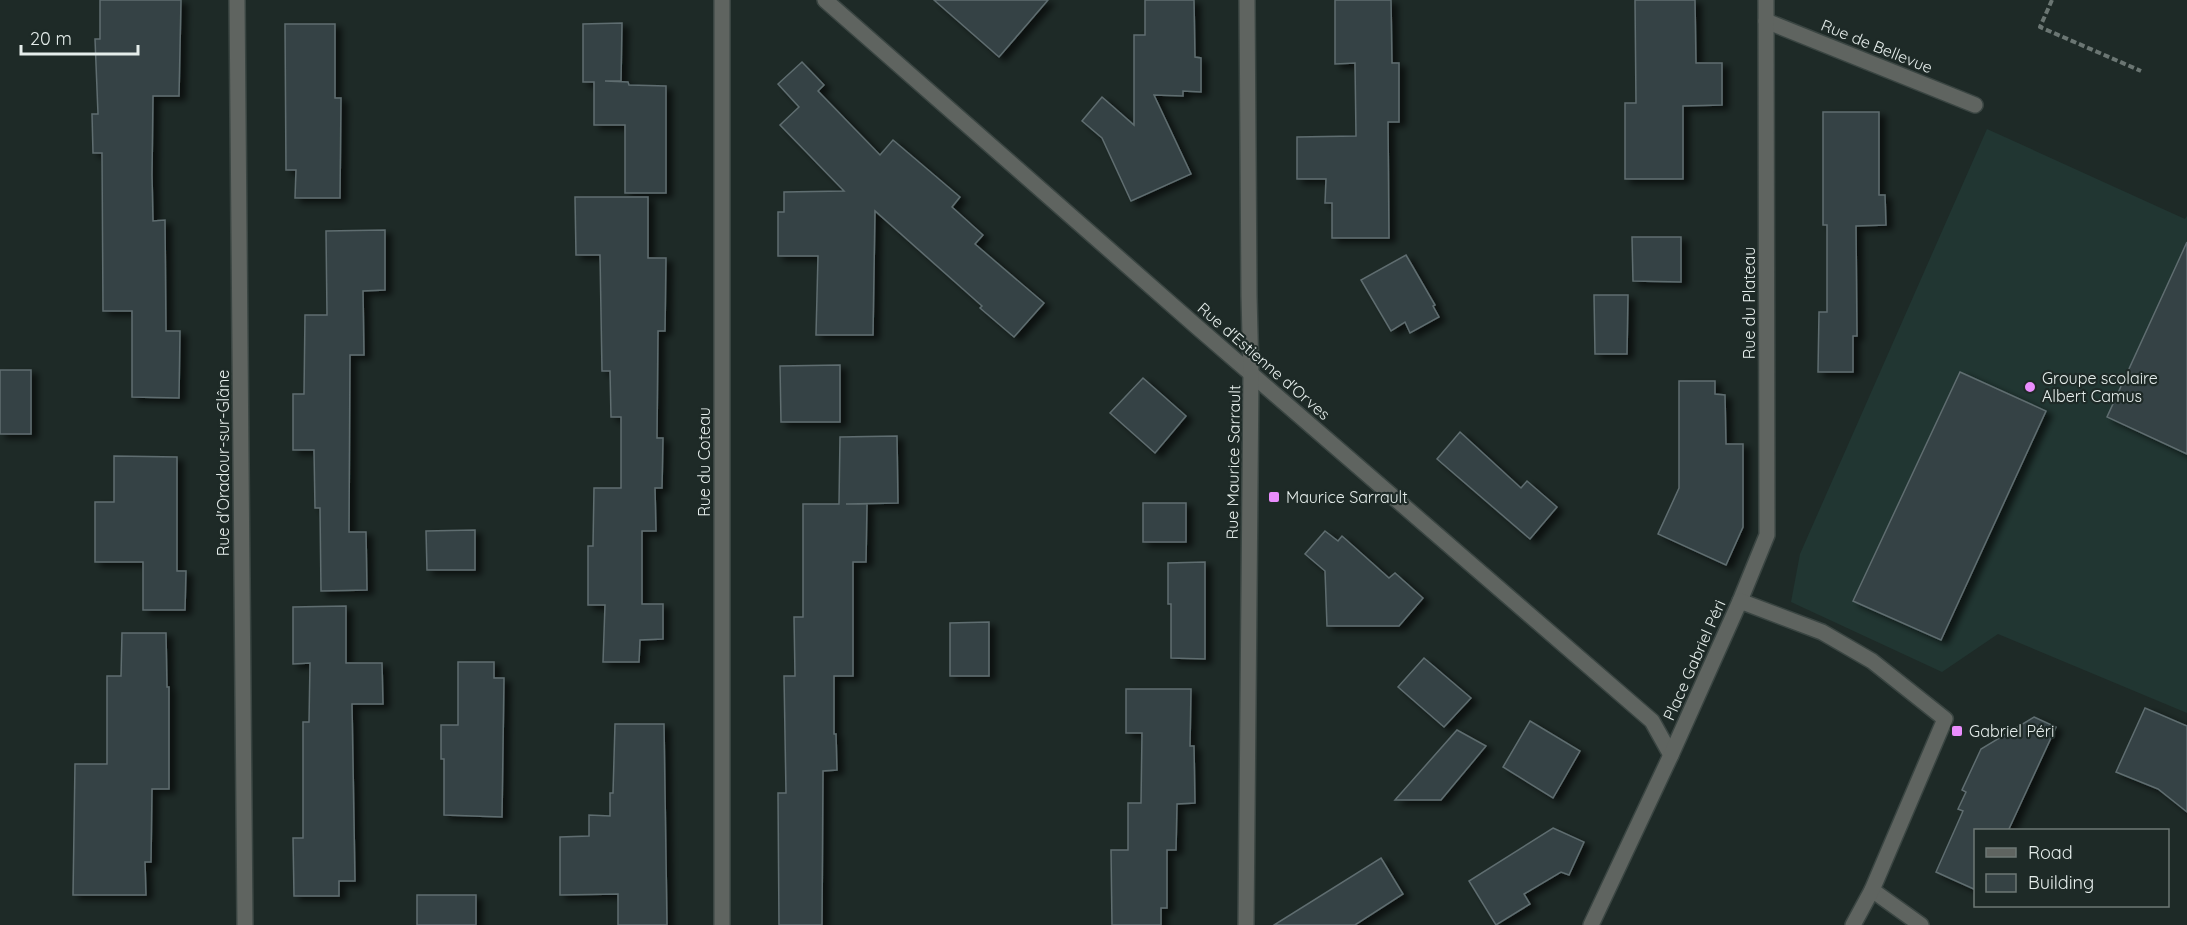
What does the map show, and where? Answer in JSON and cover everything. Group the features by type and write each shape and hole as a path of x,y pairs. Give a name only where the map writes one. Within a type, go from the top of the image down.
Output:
{"street":[{"name":"Rue d'Oradour-sur-Glâne","path":"237,0 245,925"},
{"name":"Rue du Coteau","path":"722,0 722,925"},
{"name":"Rue d'Estienne d'Orves","path":"825,0 1652,721 1671,755"},
{"name":"Rue Maurice Sarrault","path":"1246,925 1251,373 1247,0"},
{"name":"Rue du Plateau","path":"1740,601 1767,535 1766,0"},
{"name":"Rue de Bellevue","path":"1766,21 1975,105"},
{"name":"Place Gabriel Péri","path":"1591,925 1740,601 1822,632 1872,661 1945,719 1872,890 1852,925"},
{"path":"1872,890 1921,925"}],"path":[{"path":"2052,0 2040,27 2141,71"}],"shaded area":[{"name":"Groupe scolaire Albert Camus","path":"1987,129 2185,219 2187,216 2187,713 1998,634 1942,672 1791,602 1800,554"}],"building":[{"path":"100,0 181,0 179,96 153,96 152,175 153,221 165,220 166,331 180,331 179,398 132,397 132,311 103,311 102,153 93,153 92,114 98,114 95,39 100,39"},
{"path":"934,0 1048,0 999,57"},
{"path":"1145,0 1194,0 1195,57 1201,58 1201,92 1183,91 1183,96 1154,95 1191,174 1131,201 1102,138 1082,121 1102,97 1134,125 1134,35 1145,35"},
{"path":"1335,0 1391,0 1392,63 1399,63 1399,122 1388,122 1389,238 1332,238 1332,203 1325,203 1326,179 1297,179 1297,137 1356,136 1355,63 1335,64"},
{"path":"1635,0 1695,0 1696,63 1722,63 1722,105 1683,106 1683,179 1625,179 1625,103 1636,103"},
{"path":"622,23 621,81 605,81 628,82 629,85 666,86 666,193 625,193 625,125 594,125 594,82 583,82 583,24"},
{"path":"285,24 335,24 335,98 341,98 340,198 295,198 296,170 286,170"},
{"path":"802,62 824,85 818,91 880,155 893,140 960,197 952,207 983,235 975,244 1044,303 1014,337 875,211 873,335 816,335 818,256 778,256 778,212 784,212 784,192 844,191 780,125 799,107 778,84"},
{"path":"1823,112 1879,112 1879,195 1885,195 1886,225 1856,226 1857,336 1853,336 1853,372 1818,372 1819,312 1827,312 1827,225 1823,225"},
{"path":"575,197 648,197 648,258 666,258 665,331 658,331 657,438 663,438 662,488 655,488 656,531 642,531 642,604 663,604 663,639 640,640 639,662 603,662 605,605 588,605 588,546 593,546 594,488 621,488 621,417 611,417 610,371 602,371 600,255 576,255"},
{"path":"385,230 385,290 363,291 364,355 350,355 349,532 366,532 367,590 321,591 320,508 315,508 314,450 293,450 293,394 304,394 305,315 327,315 326,231"},
{"path":"1632,237 1681,237 1681,282 1633,281"},
{"path":"2187,242 2187,454 2107,417"},
{"path":"1406,255 1435,305 1433,306 1439,317 1410,333 1405,322 1391,331 1361,280"},
{"path":"1594,295 1628,295 1627,354 1595,354"},
{"path":"840,365 840,422 781,422 780,366"},
{"path":"0,370 31,370 31,434 0,434"},
{"path":"1960,372 2046,411 1941,640 1853,601"},
{"path":"1143,378 1186,416 1155,453 1110,413"},
{"path":"1679,381 1715,381 1715,394 1725,395 1726,444 1743,444 1743,527 1726,565 1658,534 1679,488"},
{"path":"1460,432 1521,488 1527,481 1557,507 1530,539 1437,459"},
{"path":"897,436 898,503 846,504 867,504 866,562 853,562 853,676 834,676 834,734 836,734 837,770 823,771 822,925 779,925 778,793 786,793 784,676 795,676 794,617 803,617 803,504 839,504 840,437"},
{"path":"114,456 177,457 177,571 186,571 185,610 143,610 143,562 95,562 95,502 114,502"},
{"path":"1143,503 1186,503 1186,542 1143,542"},
{"path":"475,530 475,570 427,570 426,531"},
{"path":"1325,531 1338,541 1342,536 1389,578 1395,573 1423,598 1399,626 1327,626 1325,571 1305,554"},
{"path":"1205,562 1205,659 1171,658 1168,563"},
{"path":"346,606 346,663 382,663 383,704 352,704 355,881 339,881 339,896 294,896 293,838 303,838 303,722 309,722 310,663 293,664 293,607"},
{"path":"989,622 989,676 950,676 950,623"},
{"path":"122,633 166,633 167,687 169,687 169,789 152,789 151,862 145,862 146,895 73,895 75,764 107,764 107,676 121,676"},
{"path":"1424,658 1471,698 1444,727 1398,687"},
{"path":"458,662 494,662 494,678 504,678 502,817 444,815 444,759 441,759 441,725 458,725"},
{"path":"1126,689 1191,689 1190,746 1194,746 1195,803 1177,804 1176,850 1167,850 1167,908 1161,908 1161,925 1112,925 1111,850 1128,850 1128,803 1141,803 1142,733 1126,733"},
{"path":"2145,708 2187,726 2187,812 2158,789 2116,772"},
{"path":"2034,717 2056,727 2009,829 1974,829 1974,889 1936,872 1963,811 1958,809 1966,792 1962,790 1981,749"},
{"path":"1530,721 1580,751 1553,798 1503,767"},
{"path":"615,724 664,724 667,925 618,925 618,894 560,895 560,837 589,836 589,815 610,816"},
{"path":"1457,730 1486,746 1441,800 1395,800"},
{"path":"1553,828 1584,842 1569,875 1561,872 1524,894 1530,904 1496,925 1469,881"},
{"path":"1381,858 1403,894 1355,925 1274,925"},
{"path":"417,895 476,895 476,925 417,925"}],"place":[{"name":"Groupe scolaire Albert Camus","path":"2030,387"},
{"name":"Maurice Sarrault","path":"1274,497"},
{"name":"Gabriel Péri","path":"1957,731"}]}
